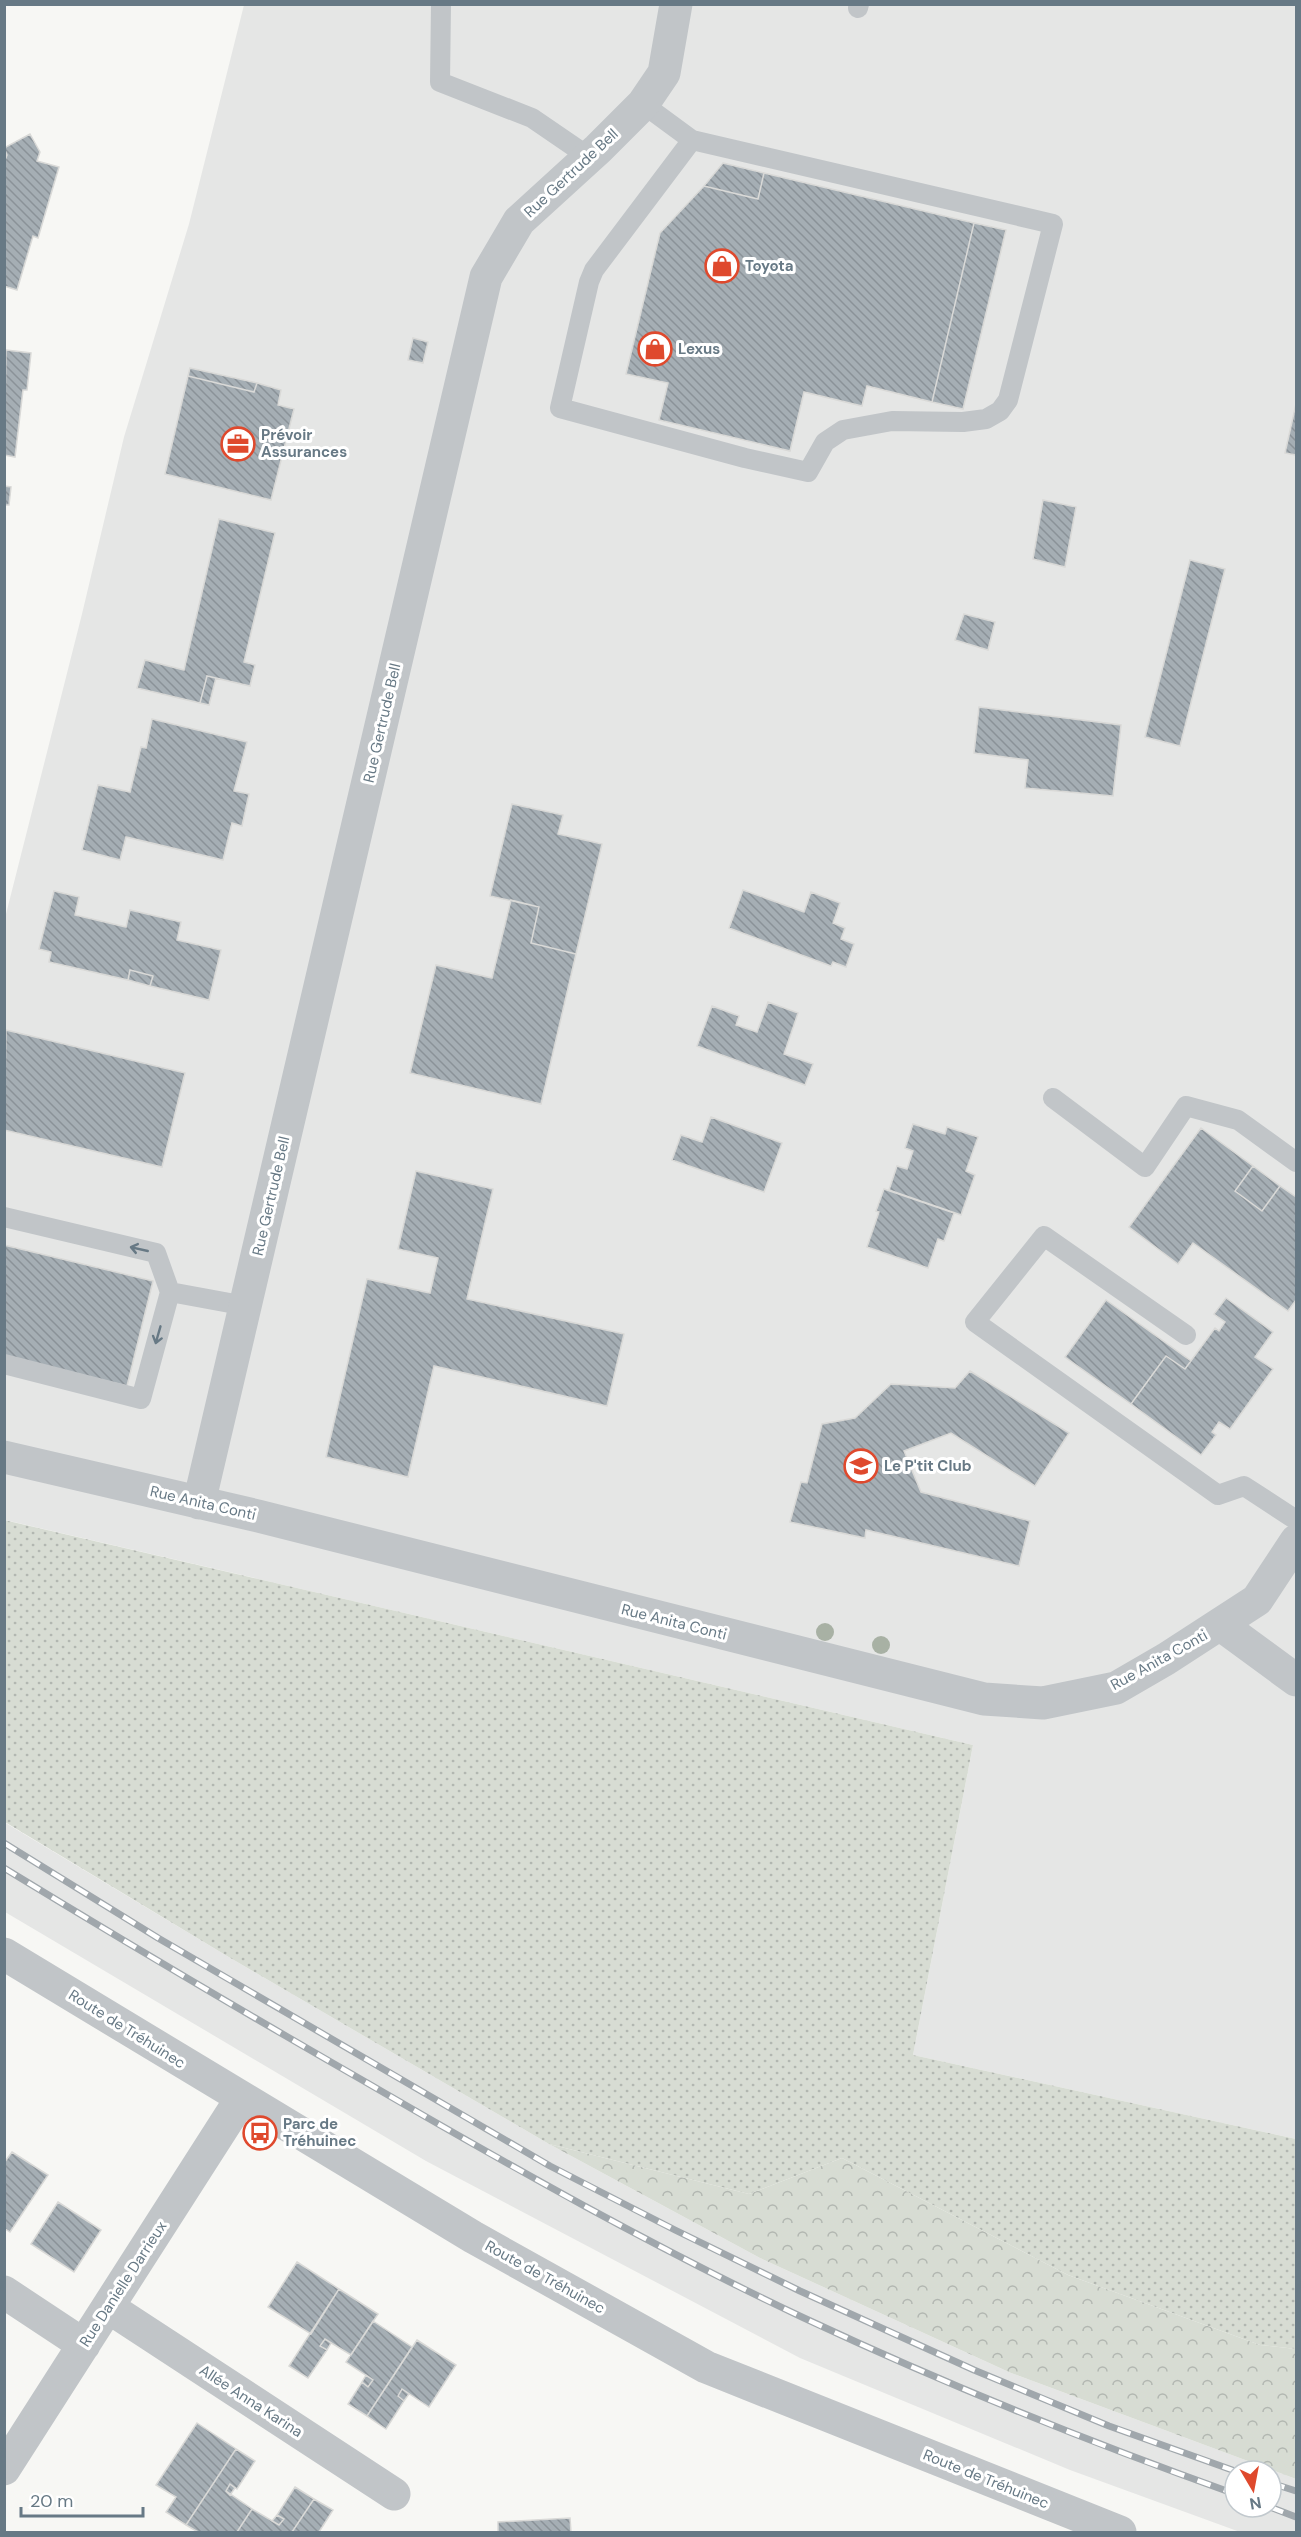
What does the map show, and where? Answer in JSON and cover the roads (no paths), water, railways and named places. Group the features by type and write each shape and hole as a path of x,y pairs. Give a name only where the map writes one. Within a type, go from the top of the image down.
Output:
{"street":[{"name":"Rue Gertrude Bell","path":"199,1503 486,277 519,221 643,104 664,73 676,4"},
{"name":"Rue Anita Conti","path":"4,1457 199,1503 984,1699 1043,1703 1116,1688 1221,1625 1257,1600 1296,1541"},
{"path":"1221,1625 1296,1680"},
{"name":"Route de Tréhuinec","path":"4,1954 473,2237 706,2367 1120,2532"},
{"name":"Rue Danielle Darrieux","path":"4,2469 241,2099"},
{"path":"4,2292 84,2345"},
{"name":"Allée Anna Karina","path":"108,2307 394,2494"}],"lane":[{"path":"441,4 440,81 532,118 589,157"},
{"path":"643,104 692,140 1053,224 1008,400 1000,411 986,419 963,422 892,421 843,430 825,442 808,472 745,458 560,408 589,282 594,270 692,140"},
{"path":"1053,1098 1145,1167 1186,1106 1238,1120 1296,1162"},
{"path":"4,1217 156,1253 170,1292 141,1399 4,1364"},
{"path":"1186,1335 1044,1236 975,1322 1218,1495 1244,1486 1296,1520"},
{"path":"170,1292 246,1306"}],"railway":[{"path":"4,1843 158,1938 550,2166 675,2230 800,2291 974,2370 1109,2426 1223,2467"},
{"path":"4,1868 186,1978 423,2115 584,2206 693,2264 804,2318 964,2389 1126,2454 1223,2490"},
{"path":"1283,2487 1296,2491"},
{"path":"1283,2512 1296,2517"}],"place":[{"name":"Toyota","path":"722,266"},
{"name":"Lexus","path":"655,349"},
{"name":"Prévoir Assurances","path":"238,444"},
{"name":"Le P'tit Club","path":"861,1466"},
{"name":"Parc de Tréhuinec","path":"260,2133"}]}
